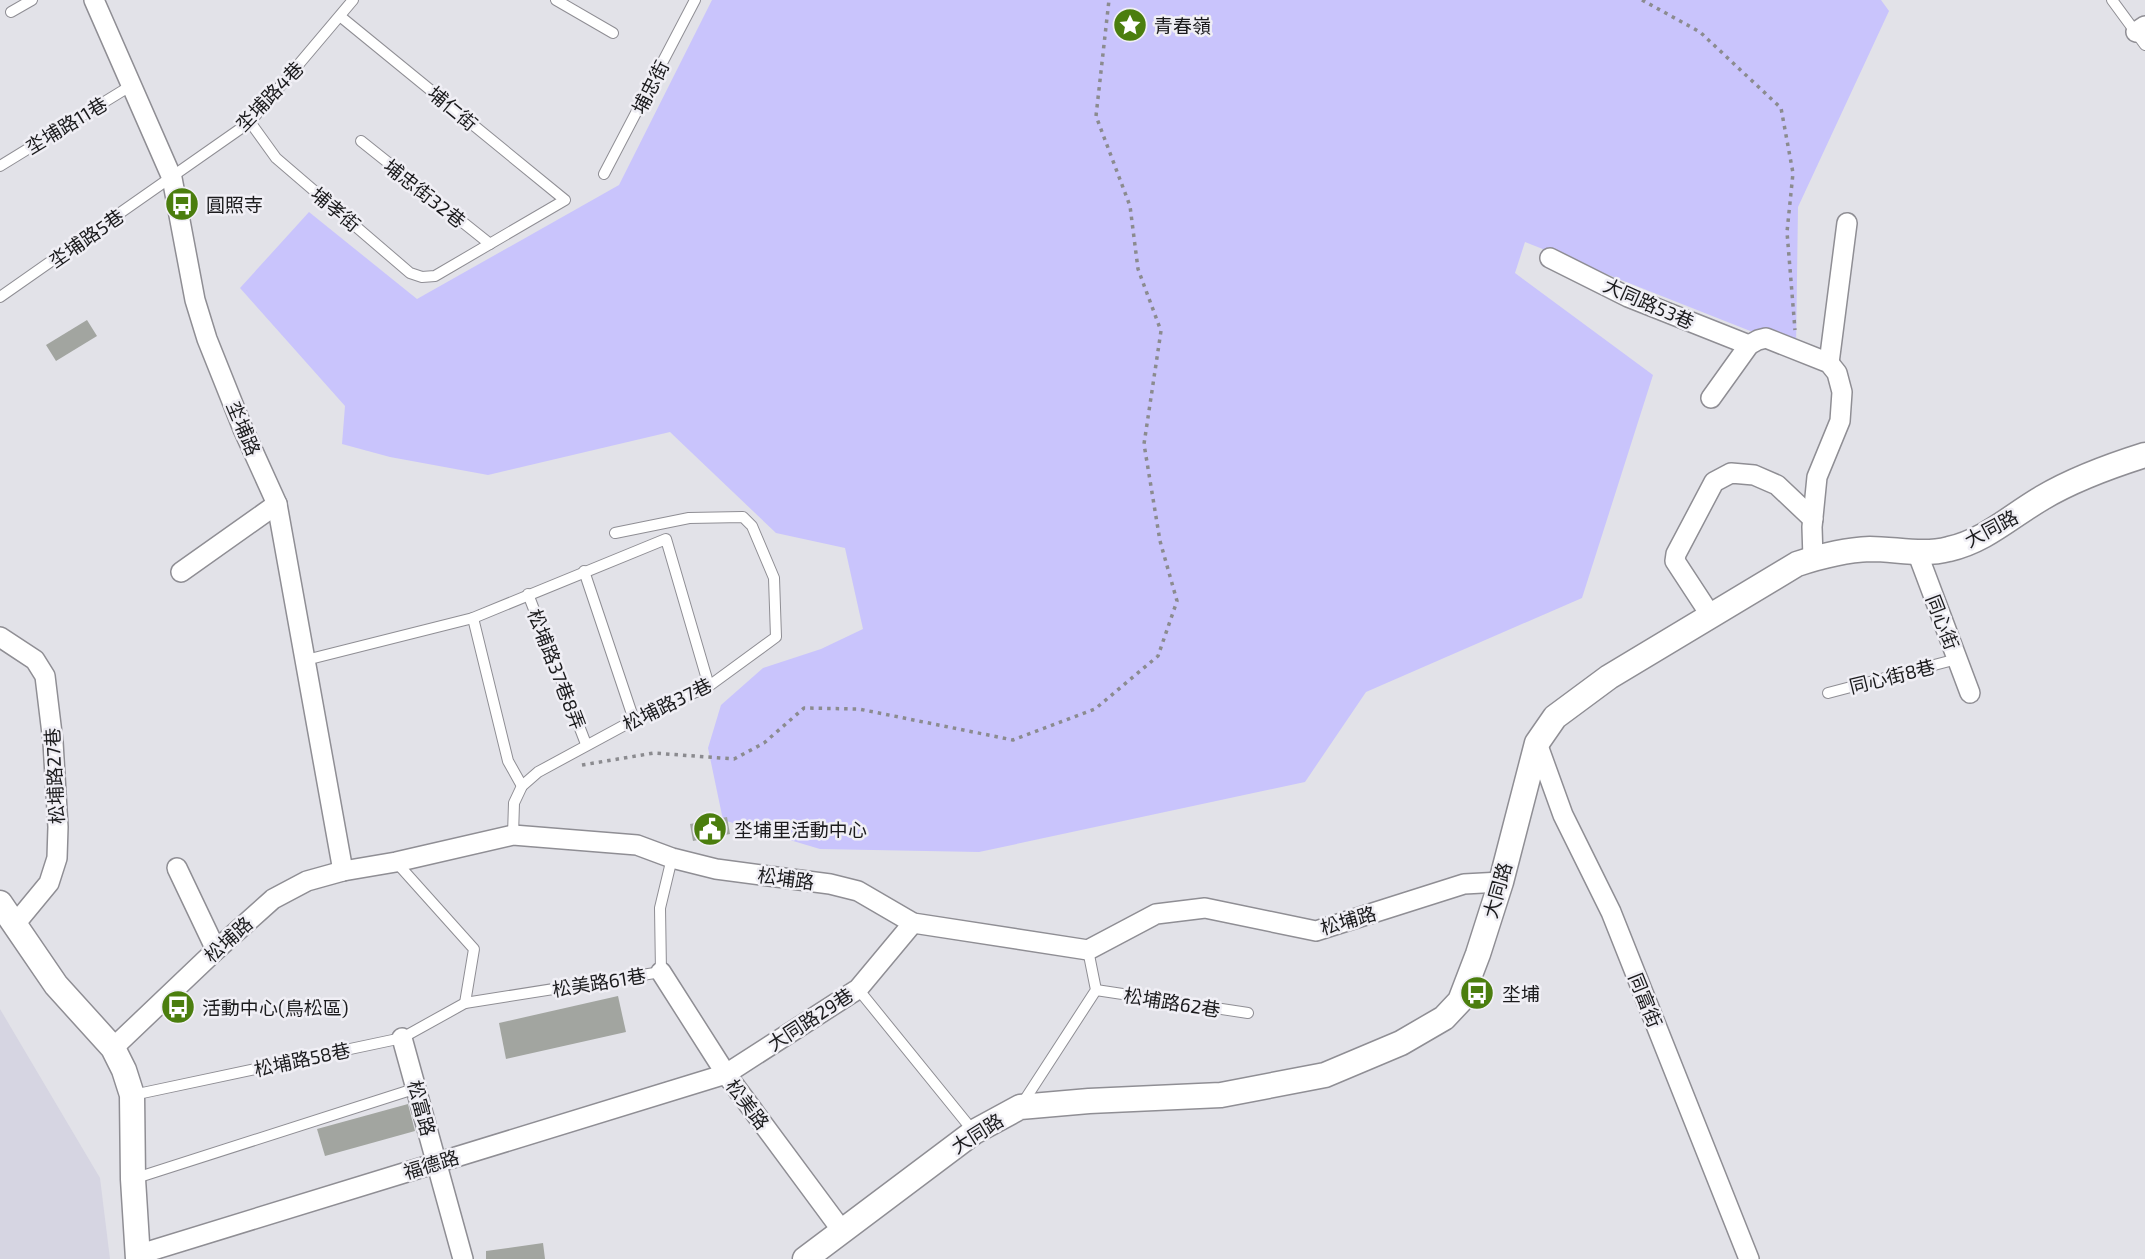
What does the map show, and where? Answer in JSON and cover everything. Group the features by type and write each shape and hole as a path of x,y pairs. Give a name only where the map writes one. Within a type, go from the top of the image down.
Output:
{"street":[{"name":"坔埔路","path":"94,0 172,178 195,300 207,339 277,504 343,871"},
{"path":"1813,559 1817,477 1840,421 1842,392 1837,373 1829,363 1847,223"},
{"name":"大同路53巷","path":"1550,258 1628,297 1749,345 1766,338 1829,363"},
{"path":"1711,398 1749,345"},
{"name":"大同路","path":"805,1259 974,1132 1020,1107 1221,1095 1325,1075 1401,1042 1444,1018 1460,1001 1501,882 1536,743 1555,717 1609,677 1768,580 1813,559 1828,554 1870,549 1917,552 1948,550 1979,538 2011,520 2043,497 2107,467 2145,455"},
{"path":"1711,616 1675,561 1676,554 1714,482 1731,473 1754,475 1777,485 1813,519"},
{"path":"181,572 277,504"},
{"name":"同心街","path":"1917,552 1970,693"},
{"name":"松埔路27巷","path":"0,637 35,660 45,676 55,766 57,858 49,883 16,923"},
{"name":"同富街","path":"1536,743 1563,815 1611,912 1749,1259"},
{"name":"松埔路","path":"113,1048 273,899 307,881 343,871 396,862 513,835 637,845 672,858 716,869 830,884 858,891 913,923 1088,950 1156,914 1205,908 1317,931 1464,884 1501,882"},
{"path":"177,867 216,950"},
{"path":"0,903 56,985 113,1048 124,1070 132,1095 137,1257"},
{"name":"大同路29巷","path":"726,1074 858,989 913,923"},
{"name":"松美路","path":"661,971 726,1074 844,1232"},
{"name":"松富路","path":"402,1038 463,1259"},
{"name":"福德路","path":"137,1257 726,1074"}],"lane":[{"path":"12,12 32,0"},
{"name":"坔埔路4巷","path":"172,178 250,122 353,0"},
{"path":"556,0 613,33"},
{"name":"埔忠街","path":"604,174 695,0"},
{"path":"2112,0 2142,34"},
{"name":"埔仁街","path":"341,17 565,200 490,244"},
{"name":"坔埔路11巷","path":"0,166 132,85"},
{"name":"埔孝街","path":"250,122 276,158 410,273 422,277 435,276 490,244"},
{"name":"埔忠街32巷","path":"360,141 490,244"},
{"name":"坔埔路5巷","path":"0,297 172,178"},
{"name":"松埔路37巷","path":"522,786 538,772 586,744 709,686 776,637 774,578 752,526 743,517 689,518 615,533"},
{"path":"306,660 473,618 666,539 709,686"},
{"path":"584,571 634,720"},
{"name":"松埔路37巷8弄","path":"528,594 586,744"},
{"path":"473,618 508,761 522,786 514,803 513,835"},
{"name":"同心街8巷","path":"1828,693 1957,659"},
{"name":"松美路61巷","path":"465,1003 661,971 660,908 672,858"},
{"path":"396,862 474,949 465,1003"},
{"name":"松埔路62巷","path":"1020,1107 1096,990 1088,950"},
{"path":"858,989 974,1132"},
{"name":"松埔路62巷","path":"1096,990 1248,1013"},
{"name":"松埔路58巷","path":"132,1095 402,1038 465,1003"},
{"path":"133,1180 417,1087"}],"path":[{"path":"577,766 654,753 734,759 764,743 804,708 859,709 1013,740 1095,709 1158,656 1177,601 1160,541 1144,444 1161,331 1138,269 1130,206 1096,116 1109,0"},
{"path":"1642,0 1700,32 1781,108 1793,173 1787,232 1795,336"}],"shaded area":[{"path":"712,0 1881,0 1889,11 1798,207 1796,349 1525,242 1515,273 1653,375 1582,598 1366,692 1305,782 979,852 820,849 723,820 708,748 721,705 763,668 821,649 863,629 845,548 776,533 670,432 488,475 390,457 342,444 345,406 240,288 309,212 417,299 619,185"},
{"path":"0,1009 100,1178 110,1259 0,1259"}],"building":[{"path":"87,320 97,336 56,361 46,345"},
{"name":"坔埔里活動中心","path":"727,817 730,834 693,841 690,824"},
{"path":"618,996 626,1032 506,1059 499,1023"},
{"path":"408,1104 415,1131 325,1156 317,1129"},
{"path":"543,1243 545,1259 486,1259 486,1251"}],"place":[{"name":"青春嶺","path":"1130,25"},
{"name":"圓照寺","path":"182,204"},
{"name":"坔埔里活動中心","path":"710,829"},
{"name":"坔埔","path":"1477,993"},
{"name":"活動中心(鳥松區)","path":"178,1007"}]}
